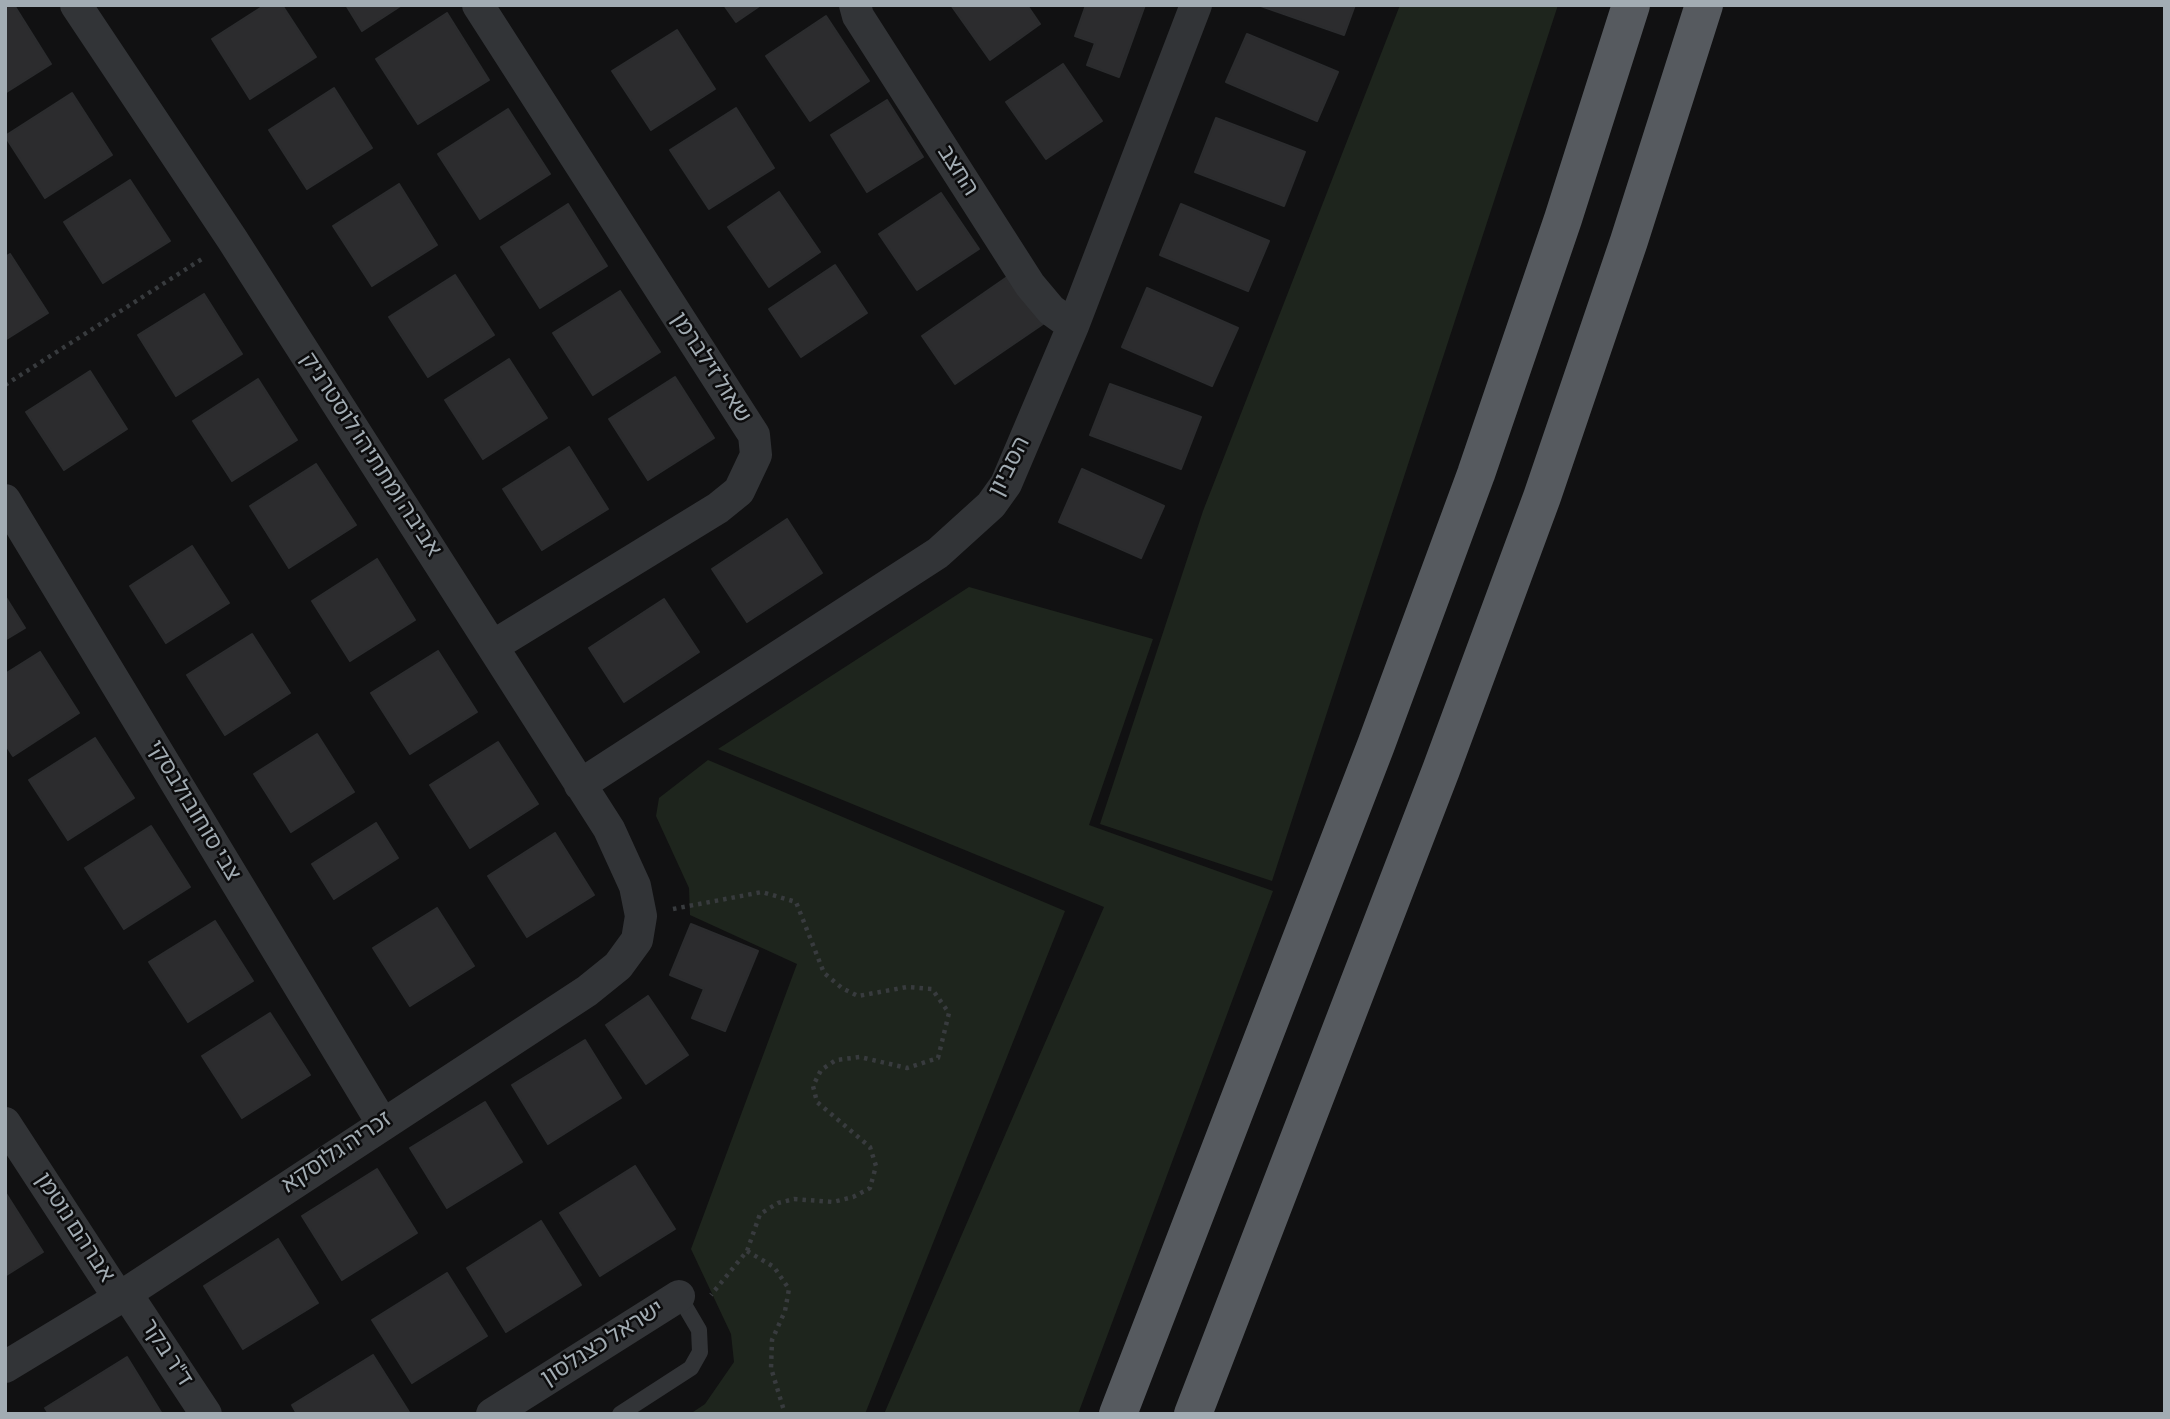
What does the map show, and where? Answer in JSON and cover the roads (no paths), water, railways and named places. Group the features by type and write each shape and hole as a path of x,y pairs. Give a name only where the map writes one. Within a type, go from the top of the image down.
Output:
{"highway":[{"path":"1118,1414 1376,745 1476,474 1563,219 1631,5"},
{"path":"1193,1414 1436,782 1542,497 1629,241 1704,5"}],"street":[{"name":"אביבה ומתתיהו לוסטרניק","path":"76,5 232,239 580,785 623,856 635,886 640,916"},
{"name":"שאול זילברמן","path":"478,5 754,435 755,455 739,491 718,508 493,646"},
{"name":"החצב","path":"855,5 858,16 1030,285 1051,310 1073,326"},
{"name":"הסביון","path":"580,785 938,553 991,505 1006,484 1073,326 1196,5"},
{"name":"צבי סוחובולבסקי","path":"5,500 382,1123"},
{"name":"זכריה גלוסקא","path":"5,1367 123,1296 382,1123 587,991 618,966 637,940 640,916"},
{"name":"אברהם נוטמן","path":"5,1123 123,1296"},
{"name":"ד\"ר בקר","path":"123,1296 206,1414"},
{"name":"ישראל כצנלסון","path":"492,1414 684,1305"}],"lane":[{"path":"620,1414 691,1368 700,1352 699,1330 684,1305"}]}
